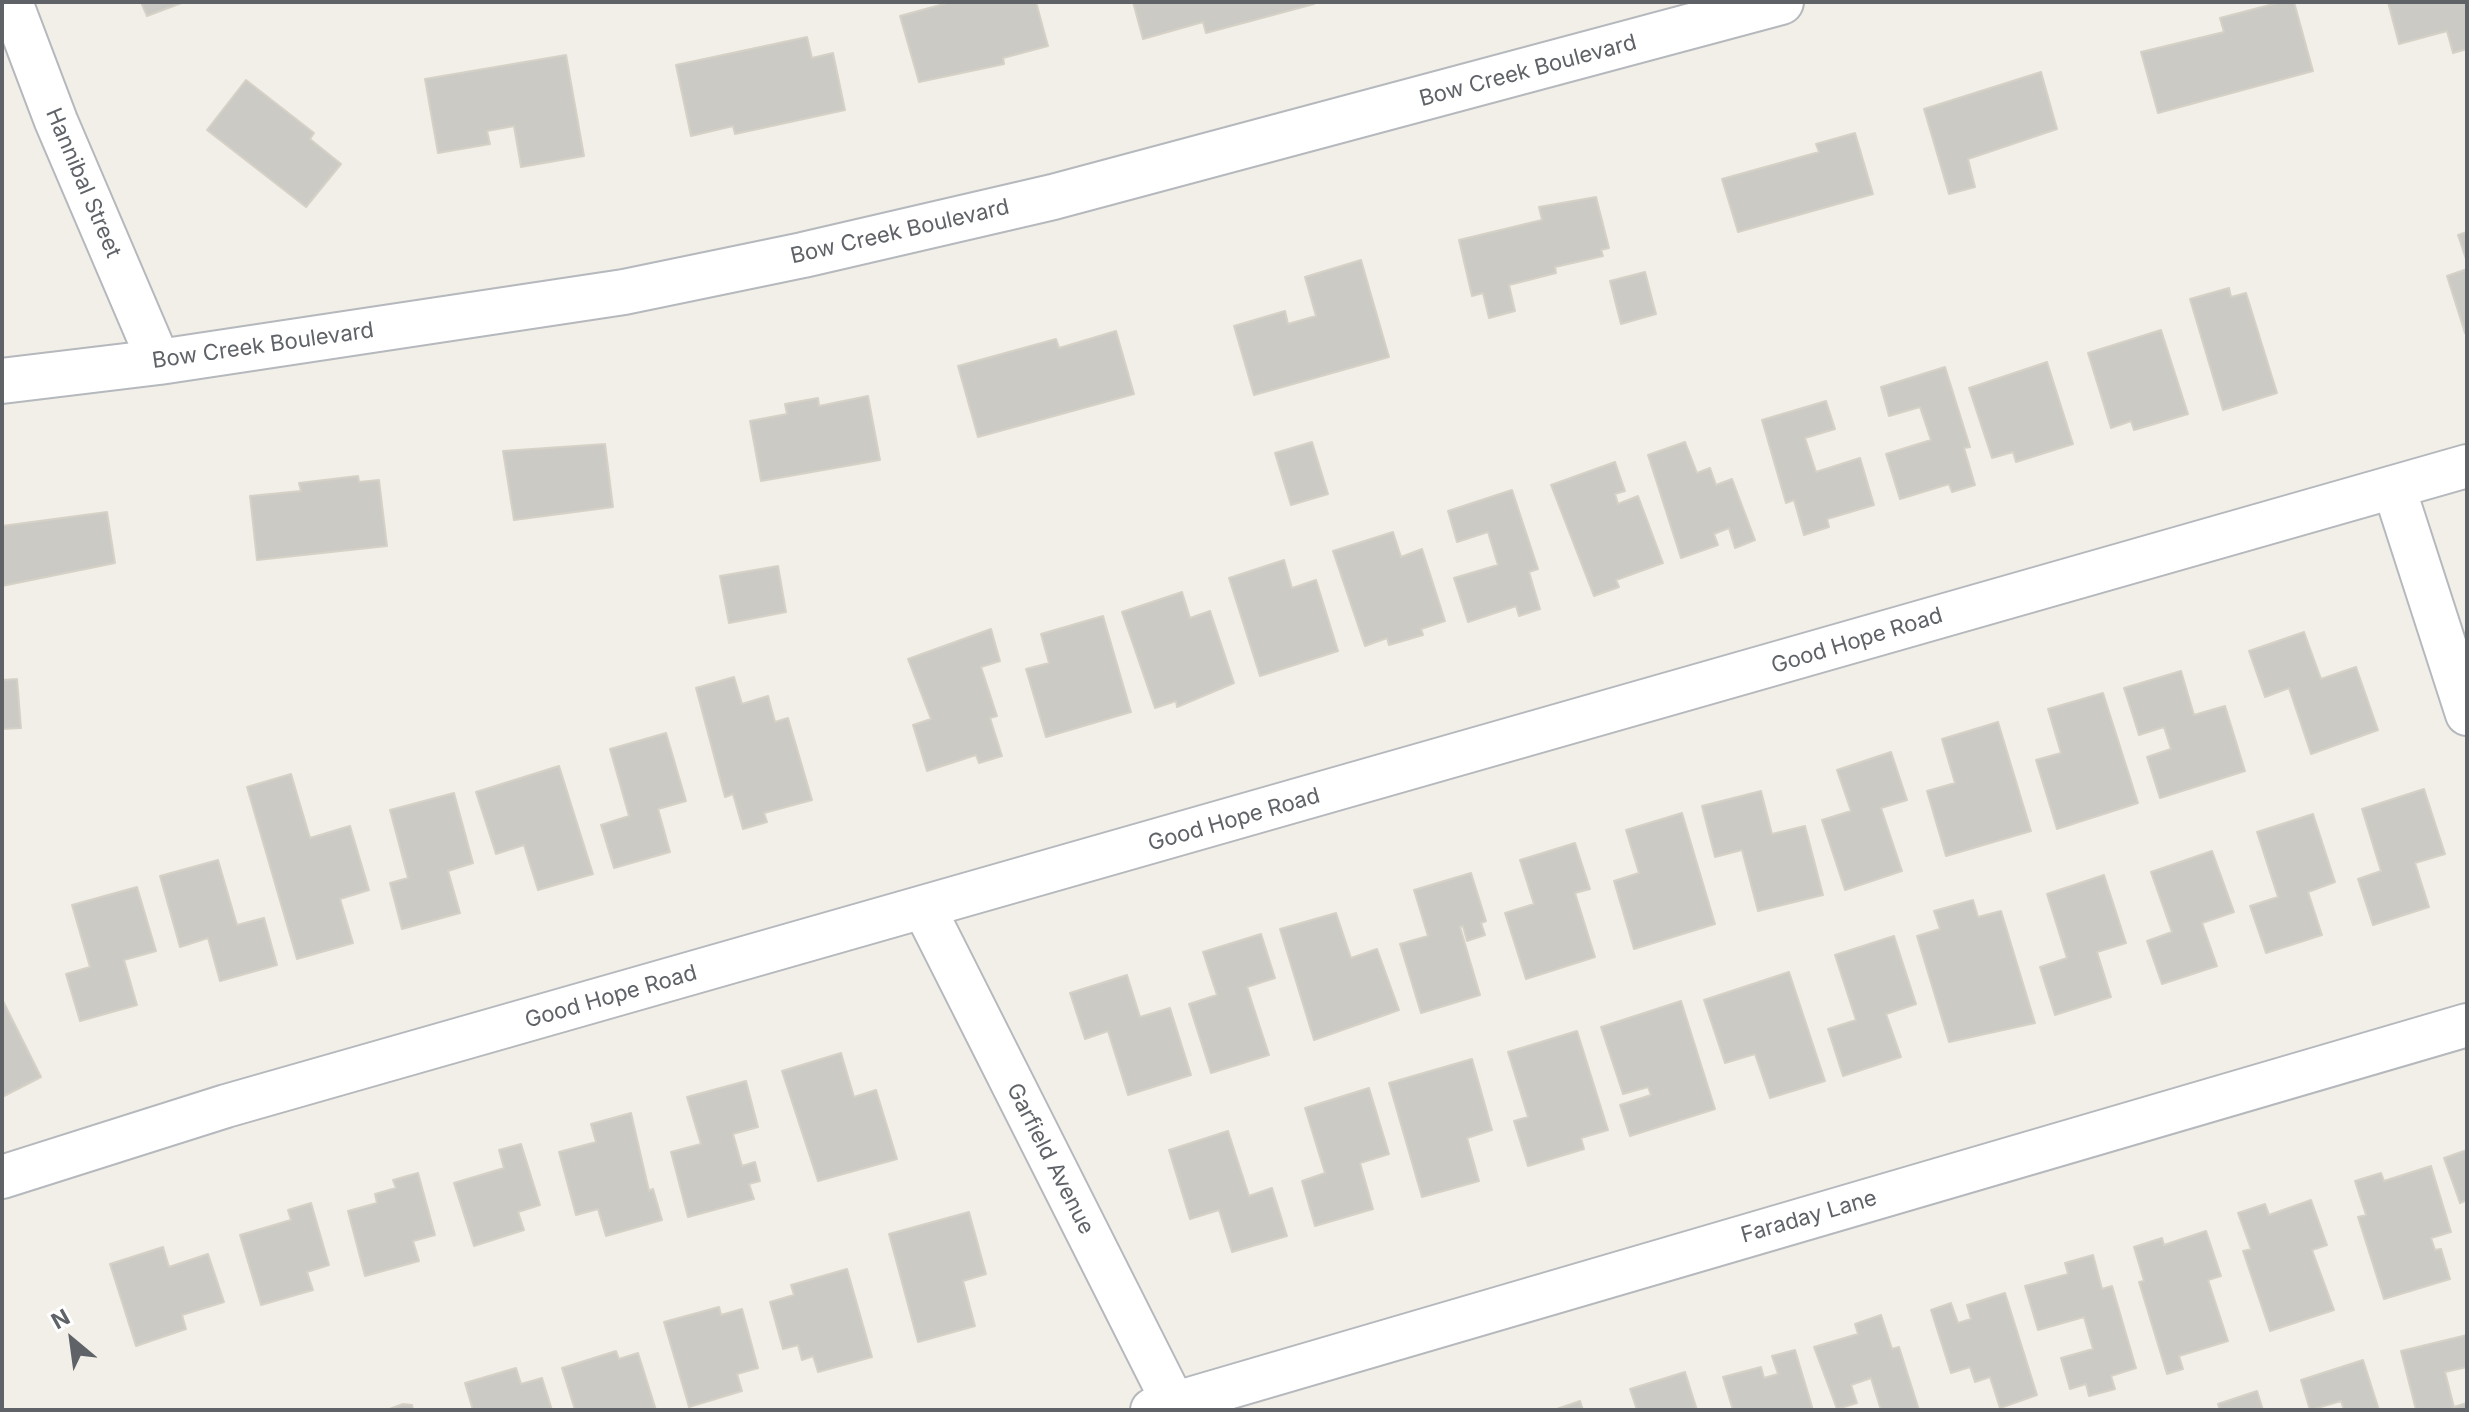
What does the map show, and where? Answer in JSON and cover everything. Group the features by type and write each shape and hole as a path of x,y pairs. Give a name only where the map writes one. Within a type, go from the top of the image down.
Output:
{"street":[{"name":"Hannibal Street","path":"11,2 56,121 159,362"},
{"name":"Bow Creek Boulevard","path":"2,381 159,362 624,292 803,255 1053,197 1781,2"},
{"name":"Good Hope Road","path":"2,1177 226,1106 2467,466"},
{"path":"2394,488 2467,714"},
{"name":"Garfield Avenue","path":"924,908 1167,1408"},
{"name":"Faraday Lane","path":"1167,1408 2467,1025"}],"building":[{"path":"141,2 184,2 147,16"},
{"path":"951,2 1036,2 1048,46 1003,58 1004,64 919,82 900,16"},
{"path":"1133,2 1314,4 1206,33 1203,22 1143,39"},
{"path":"2281,2 2294,2 2313,71 2158,113 2141,52 2224,32 2220,18"},
{"path":"2388,2 2467,2 2467,49 2453,53 2447,31 2399,44"},
{"path":"807,37 812,58 833,53 845,110 735,134 733,126 691,136 676,65"},
{"path":"566,55 584,156 521,167 514,126 487,131 490,144 438,153 425,79"},
{"path":"2041,72 2057,129 1968,159 1975,187 1949,194 1924,109"},
{"path":"246,80 314,133 310,139 341,164 306,207 207,130"},
{"path":"1855,133 1873,194 1738,232 1722,179 1819,152 1816,144"},
{"path":"1596,197 1609,248 1601,250 1603,256 1555,267 1556,273 1509,285 1515,311 1489,318 1483,293 1472,296 1459,240 1542,220 1539,207"},
{"path":"2467,232 2467,262 2458,235"},
{"path":"1361,260 1389,357 1254,395 1234,326 1285,311 1288,324 1316,316 1305,277"},
{"path":"2467,269 2467,332 2465,333 2447,276"},
{"path":"1645,272 1656,314 1621,324 1610,281"},
{"path":"2229,288 2231,297 2246,293 2277,393 2223,410 2190,299"},
{"path":"2161,330 2188,414 2134,430 2131,421 2111,428 2088,353"},
{"path":"1116,331 1134,394 978,437 958,366 1056,339 1059,348"},
{"path":"2047,362 2073,444 2016,462 2013,452 1992,458 1969,388"},
{"path":"1945,367 1970,447 1964,448 1975,485 1952,492 1949,484 1900,499 1886,454 1931,440 1920,407 1889,416 1881,387"},
{"path":"868,396 880,460 761,481 750,421 787,414 785,404 818,398 819,406"},
{"path":"1826,401 1835,429 1805,438 1816,472 1860,458 1874,505 1827,519 1829,527 1804,535 1794,500 1786,503 1762,420"},
{"path":"1312,442 1328,494 1291,505 1275,453"},
{"path":"1685,442 1697,473 1710,468 1716,485 1732,479 1755,540 1735,548 1729,528 1714,534 1718,545 1681,558 1648,455"},
{"path":"605,444 613,507 514,520 503,451"},
{"path":"1615,462 1625,491 1615,494 1618,504 1638,496 1663,563 1616,580 1619,587 1594,596 1551,485"},
{"path":"358,476 359,482 379,480 387,546 257,560 250,496 301,491 299,483"},
{"path":"1512,490 1538,569 1529,572 1540,609 1519,616 1516,606 1468,622 1454,578 1498,565 1488,532 1457,542 1448,511"},
{"path":"107,512 115,563 2,586 2,526"},
{"path":"1393,532 1401,557 1422,549 1445,621 1421,629 1423,635 1389,645 1387,638 1365,646 1333,551"},
{"path":"1284,560 1292,588 1316,580 1338,651 1260,676 1229,578"},
{"path":"778,566 786,612 729,623 720,576"},
{"path":"1182,592 1190,618 1210,611 1234,683 1177,707 1176,701 1155,708 1122,612"},
{"path":"1103,616 1131,712 1046,737 1026,669 1049,663 1041,634"},
{"path":"991,629 1000,661 981,667 997,716 990,718 1002,756 979,763 976,755 927,771 913,725 931,719 908,659"},
{"path":"2304,632 2321,679 2356,667 2378,730 2311,754 2289,688 2265,697 2249,651"},
{"path":"2181,671 2194,715 2225,706 2245,771 2160,798 2147,757 2171,749 2164,727 2139,735 2124,688"},
{"path":"734,677 742,704 768,696 775,722 788,718 812,800 764,813 767,822 743,829 733,794 725,797 696,688"},
{"path":"17,679 21,728 2,729 2,680"},
{"path":"2103,693 2138,803 2057,829 2036,760 2061,753 2048,709"},
{"path":"1998,722 2031,831 1946,856 1927,791 1955,783 1942,739"},
{"path":"666,733 686,801 658,809 670,852 614,868 601,825 629,816 610,749"},
{"path":"1891,752 1907,800 1881,808 1902,871 1845,890 1822,820 1851,811 1837,770"},
{"path":"559,766 593,874 538,890 524,845 496,854 476,792"},
{"path":"291,774 310,838 350,826 369,890 340,899 353,943 297,959 247,787"},
{"path":"2424,789 2445,854 2415,863 2429,907 2373,925 2358,879 2381,871 2362,809"},
{"path":"1761,791 1772,834 1805,826 1823,895 1758,911 1742,850 1715,857 1702,806"},
{"path":"454,793 473,863 448,871 460,913 402,929 390,883 408,878 390,810"},
{"path":"1682,813 1715,924 1634,949 1614,881 1639,873 1626,830"},
{"path":"2313,814 2335,882 2308,892 2322,935 2266,953 2250,906 2278,897 2257,832"},
{"path":"1575,843 1590,889 1575,893 1595,957 1526,979 1505,913 1534,904 1520,860"},
{"path":"2212,851 2234,912 2202,923 2217,966 2162,984 2147,941 2172,932 2151,872"},
{"path":"218,860 237,925 264,918 277,965 220,981 208,938 180,947 160,876"},
{"path":"1471,873 1486,921 1481,923 1485,935 1467,941 1463,926 1460,927 1480,995 1421,1013 1400,944 1428,936 1414,890"},
{"path":"2104,875 2126,943 2097,952 2111,997 2055,1015 2040,967 2067,958 2047,894"},
{"path":"137,887 156,951 124,960 137,1005 80,1021 66,974 90,967 72,905"},
{"path":"1973,900 1978,917 2001,911 2035,1023 1949,1042 1917,936 1940,929 1934,911"},
{"path":"1336,913 1351,958 1377,949 1399,1010 1314,1040 1280,929"},
{"path":"1261,934 1275,978 1247,987 1269,1055 1211,1073 1189,1004 1217,995 1203,952"},
{"path":"1894,936 1916,1004 1886,1014 1901,1057 1843,1076 1828,1029 1856,1020 1835,955"},
{"path":"1789,972 1825,1081 1770,1098 1755,1054 1725,1063 1704,1000"},
{"path":"1127,975 1140,1017 1170,1008 1191,1075 1128,1095 1108,1031 1085,1039 1070,993"},
{"path":"2,999 41,1077 2,1097"},
{"path":"1681,1001 1715,1109 1630,1136 1620,1105 1651,1095 1648,1087 1623,1094 1601,1027"},
{"path":"1577,1031 1608,1130 1581,1138 1584,1149 1528,1166 1514,1121 1528,1117 1508,1052"},
{"path":"841,1053 854,1097 876,1090 897,1159 818,1181 782,1071"},
{"path":"1472,1059 1492,1130 1467,1138 1479,1181 1422,1197 1389,1083"},
{"path":"746,1081 758,1127 733,1134 742,1166 755,1162 760,1181 749,1184 754,1199 688,1217 671,1152 701,1144 687,1097"},
{"path":"1369,1088 1389,1154 1360,1163 1373,1209 1315,1226 1302,1181 1325,1173 1305,1108"},
{"path":"631,1113 649,1191 653,1189 662,1220 606,1236 598,1209 576,1215 559,1152 596,1142 591,1124"},
{"path":"1228,1131 1249,1196 1272,1188 1287,1236 1232,1252 1219,1210 1190,1219 1169,1150"},
{"path":"521,1144 540,1205 518,1212 524,1230 474,1246 454,1183 504,1168 499,1150"},
{"path":"2467,1150 2467,1200 2460,1203 2444,1158"},
{"path":"2431,1166 2451,1232 2431,1238 2435,1250 2441,1249 2450,1279 2384,1299 2358,1217 2366,1215 2355,1181 2381,1173 2384,1181"},
{"path":"418,1173 435,1235 413,1241 419,1261 365,1276 348,1211 377,1203 375,1194 396,1188 393,1180"},
{"path":"2311,1200 2327,1245 2312,1250 2334,1310 2270,1331 2243,1251 2251,1249 2238,1213 2265,1204 2269,1215"},
{"path":"311,1203 329,1265 307,1272 313,1290 261,1305 240,1235 291,1220 288,1210"},
{"path":"969,1212 986,1274 963,1281 975,1326 918,1342 889,1234"},
{"path":"2206,1231 2221,1276 2208,1280 2228,1341 2179,1356 2183,1369 2167,1374 2139,1282 2144,1281 2134,1247 2162,1238 2164,1245"},
{"path":"163,1247 169,1267 208,1254 224,1302 182,1315 186,1329 136,1346 110,1264"},
{"path":"2093,1255 2102,1289 2112,1286 2136,1368 2111,1376 2115,1389 2089,1396 2086,1384 2070,1389 2061,1358 2093,1349 2084,1317 2038,1330 2025,1286 2068,1274 2065,1263"},
{"path":"847,1269 872,1357 818,1372 813,1356 802,1360 798,1345 783,1349 770,1302 794,1295 791,1285"},
{"path":"2005,1293 2037,1395 2000,1408 1990,1377 1975,1382 1970,1367 1951,1373 1931,1310 1951,1303 1958,1323 1971,1319 1967,1305"},
{"path":"719,1307 721,1315 742,1309 758,1368 737,1374 742,1391 689,1407 664,1322"},
{"path":"1881,1315 1892,1349 1899,1347 1919,1410 1881,1410 1871,1378 1851,1385 1857,1403 1837,1409 1814,1347 1858,1334 1855,1324"},
{"path":"2467,1335 2467,1367 2445,1372 2454,1407 2467,1403 2467,1410 2416,1410 2401,1351"},
{"path":"1795,1350 1813,1410 1733,1410 1723,1377 1761,1367 1764,1378 1778,1374 1772,1356"},
{"path":"616,1351 619,1359 638,1353 656,1410 575,1410 562,1368"},
{"path":"2363,1360 2379,1410 2344,1410 2341,1401 2310,1410 2301,1380"},
{"path":"516,1368 521,1384 542,1378 552,1410 473,1410 465,1383"},
{"path":"1685,1372 1697,1410 1637,1410 1630,1389"},
{"path":"2257,1391 2263,1410 2220,1410 2218,1404"},
{"path":"1580,1401 1583,1410 1554,1410"},
{"path":"403,1404 412,1405 413,1410 387,1410"}]}
